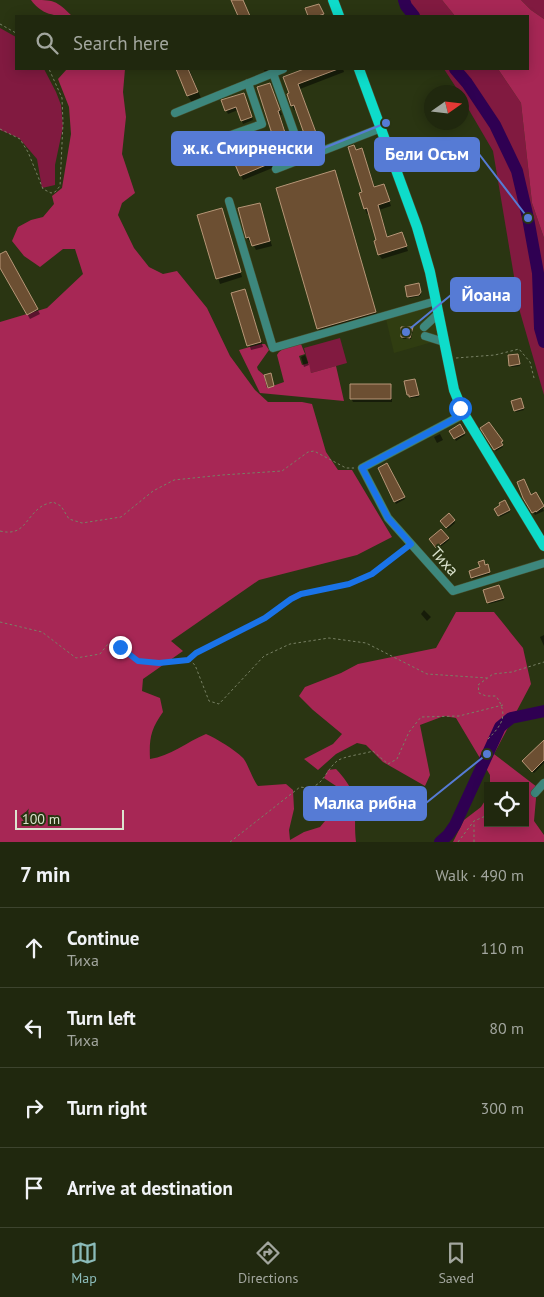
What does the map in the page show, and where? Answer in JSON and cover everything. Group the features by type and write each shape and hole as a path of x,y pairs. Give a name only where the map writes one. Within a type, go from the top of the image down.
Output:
{"main road":[{"path":"333,0 339,15"},
{"path":"359,70 417,227 436,301 454,390 464,414 544,546"}],"street":[{"path":"175,113 280,70"},
{"path":"273,73 295,134"},
{"path":"231,135 262,124 248,83"},
{"path":"276,170 381,128"},
{"path":"229,201 274,348 436,301"},
{"path":"424,327 438,313"},
{"path":"426,336 444,342"},
{"path":"362,468 464,414"},
{"name":"Тиха","path":"362,468 388,518 453,590 544,563"},
{"path":"535,793 544,783"}],"path":[{"path":"0,24 15,32"},
{"path":"0,129 20,139 28,152 43,189 50,193 58,189 60,186 62,146 62,98 48,70"},
{"path":"447,358 495,355 519,349 522,350 530,362 534,378"},
{"path":"0,531 9,533 21,529 42,506 53,502 61,506 69,519 82,523 121,517 153,491 174,480 282,471 308,452 314,451 346,468 362,468"},
{"path":"0,622 42,632 76,658 100,654 108,644 120,647 138,661 159,663 188,660 196,653 265,618 301,594 349,584 372,574 411,544"},
{"path":"188,660 195,665 208,701 219,704 264,656 290,644 329,638 366,643 427,674 487,678"},
{"path":"488,740 501,723 503,705 496,696 486,696 479,693 478,685 493,674 512,672 544,662"},
{"path":"230,842 300,787 309,788 319,783 338,760 373,751 388,764 397,759 409,732 421,718 459,716 503,705"},
{"path":"458,842 474,821 484,816"},
{"path":"474,821 474,842"}],"shaded area":[{"path":"31,0 54,2 71,15 49,14"},
{"path":"399,0 442,0 454,15 409,15"},
{"path":"442,0 521,0 544,19 544,238 532,203 521,103 499,70 529,70 529,15 454,15"},
{"path":"521,0 544,0 544,19 531,10"},
{"path":"0,28 15,36 15,70 45,70 61,105 63,127 55,165 55,185 42,188 37,159 19,138 0,130"},
{"path":"66,70 125,70 123,92 126,117 122,154 135,193 122,203 118,215 134,248 149,267 163,274 177,271 207,308 230,356 255,390 268,402 302,402 312,404 326,452 338,470 352,470 392,537 357,555 259,580 171,641 183,651 143,679 142,691 160,698 163,712 152,734 150,759 171,752 206,734 220,741 243,758 258,786 286,784 293,790 294,809 289,830 290,840 304,832 320,827 330,815 337,800 336,786 324,778 328,770 336,769 345,779 354,796 356,842 0,842 0,322 47,308 83,274 75,249 63,249 40,267 24,256 12,241 18,227 31,220 43,217 54,204 52,196 62,188 71,134 69,107 58,79"},
{"path":"445,70 499,70 521,103 532,203 544,238 544,395 520,312 493,151 469,110 469,85 454,85"},
{"path":"429,307 433,309 439,338 436,341 394,353 386,319"},
{"path":"340,338 347,363 311,373 304,348"},
{"path":"265,344 269,350 257,367 264,375 267,388 284,382 277,355 279,352 288,347 301,344 305,354 299,356 302,365 309,363 311,373 336,366 344,401 260,393 239,350"},
{"path":"456,612 494,612 523,648 531,684 494,754 537,787 534,821 544,835 544,842 453,842 464,820 481,807 484,802 484,827 529,827 529,782 490,782 490,775 456,718 444,716 420,725 430,775 425,786 383,762 366,745 357,743 336,754 318,770 304,759 333,744 342,734 299,696 305,687 358,664 436,648"}],"building":[{"path":"231,0 243,0 250,15 238,15"},
{"path":"319,4 324,14 308,15 305,8"},
{"path":"176,70 188,70 198,92 187,96"},
{"path":"301,70 335,70 298,84 318,138 307,142 294,105 291,106 287,94 289,93 283,77"},
{"path":"270,83 280,110 278,111 291,151 276,156 278,160 240,176 231,155 273,137 257,87"},
{"path":"244,93 252,117 241,121 236,107 225,111 221,100"},
{"path":"354,145 356,150 362,148 374,187 384,184 390,201 378,205 387,237 402,232 407,246 378,255 374,241 376,240 367,208 364,209 359,193 362,192 348,147"},
{"path":"335,170 376,312 317,329 276,188"},
{"path":"260,203 270,241 252,246 249,237 246,238 238,208"},
{"path":"222,208 241,272 216,279 197,215"},
{"path":"6,251 38,309 27,315 0,268 0,254"},
{"path":"419,283 421,292 419,295 407,297 405,286"},
{"path":"245,289 261,342 247,346 231,293"},
{"path":"401,327 413,327 410,338 401,337"},
{"path":"518,354 520,364 509,366 508,355"},
{"path":"271,373 274,386 268,388 264,375"},
{"path":"415,379 419,395 409,397 404,381"},
{"path":"350,384 391,384 391,399 350,399"},
{"path":"521,398 524,408 514,411 511,401"},
{"path":"489,422 503,441 501,442 503,445 494,450 480,428"},
{"path":"460,424 465,433 454,439 449,431"},
{"path":"387,463 405,497 394,502 378,468"},
{"path":"524,479 531,495 536,492 544,506 536,512 532,513 523,498 517,482"},
{"path":"505,500 510,510 498,516 494,509"},
{"path":"449,513 455,520 446,528 440,521"},
{"path":"441,529 449,538 436,548 429,539"},
{"path":"484,560 485,565 488,564 490,572 471,578 469,571 480,567 478,562"},
{"path":"499,585 504,598 487,603 483,590"},
{"path":"544,740 544,760 532,772 522,761"}],"waterway":[{"path":"404,0 413,15"},
{"path":"456,70 467,83 495,125 517,171 538,273 540,328 544,342"},
{"path":"440,842 455,825 500,727 511,718 544,711"}],"place":[{"name":"ж.к. Смирненски","path":"386,123"},
{"name":"Бели Осъм","path":"528,218"},
{"name":"Йоана","path":"406,332"},
{"name":"Малка рибна","path":"487,754"}],"route":[{"path":"120,647 138,661 159,663 188,660 196,653 265,618 301,594 349,584 372,574 411,544 388,518 362,468 464,414 460,408"}]}
